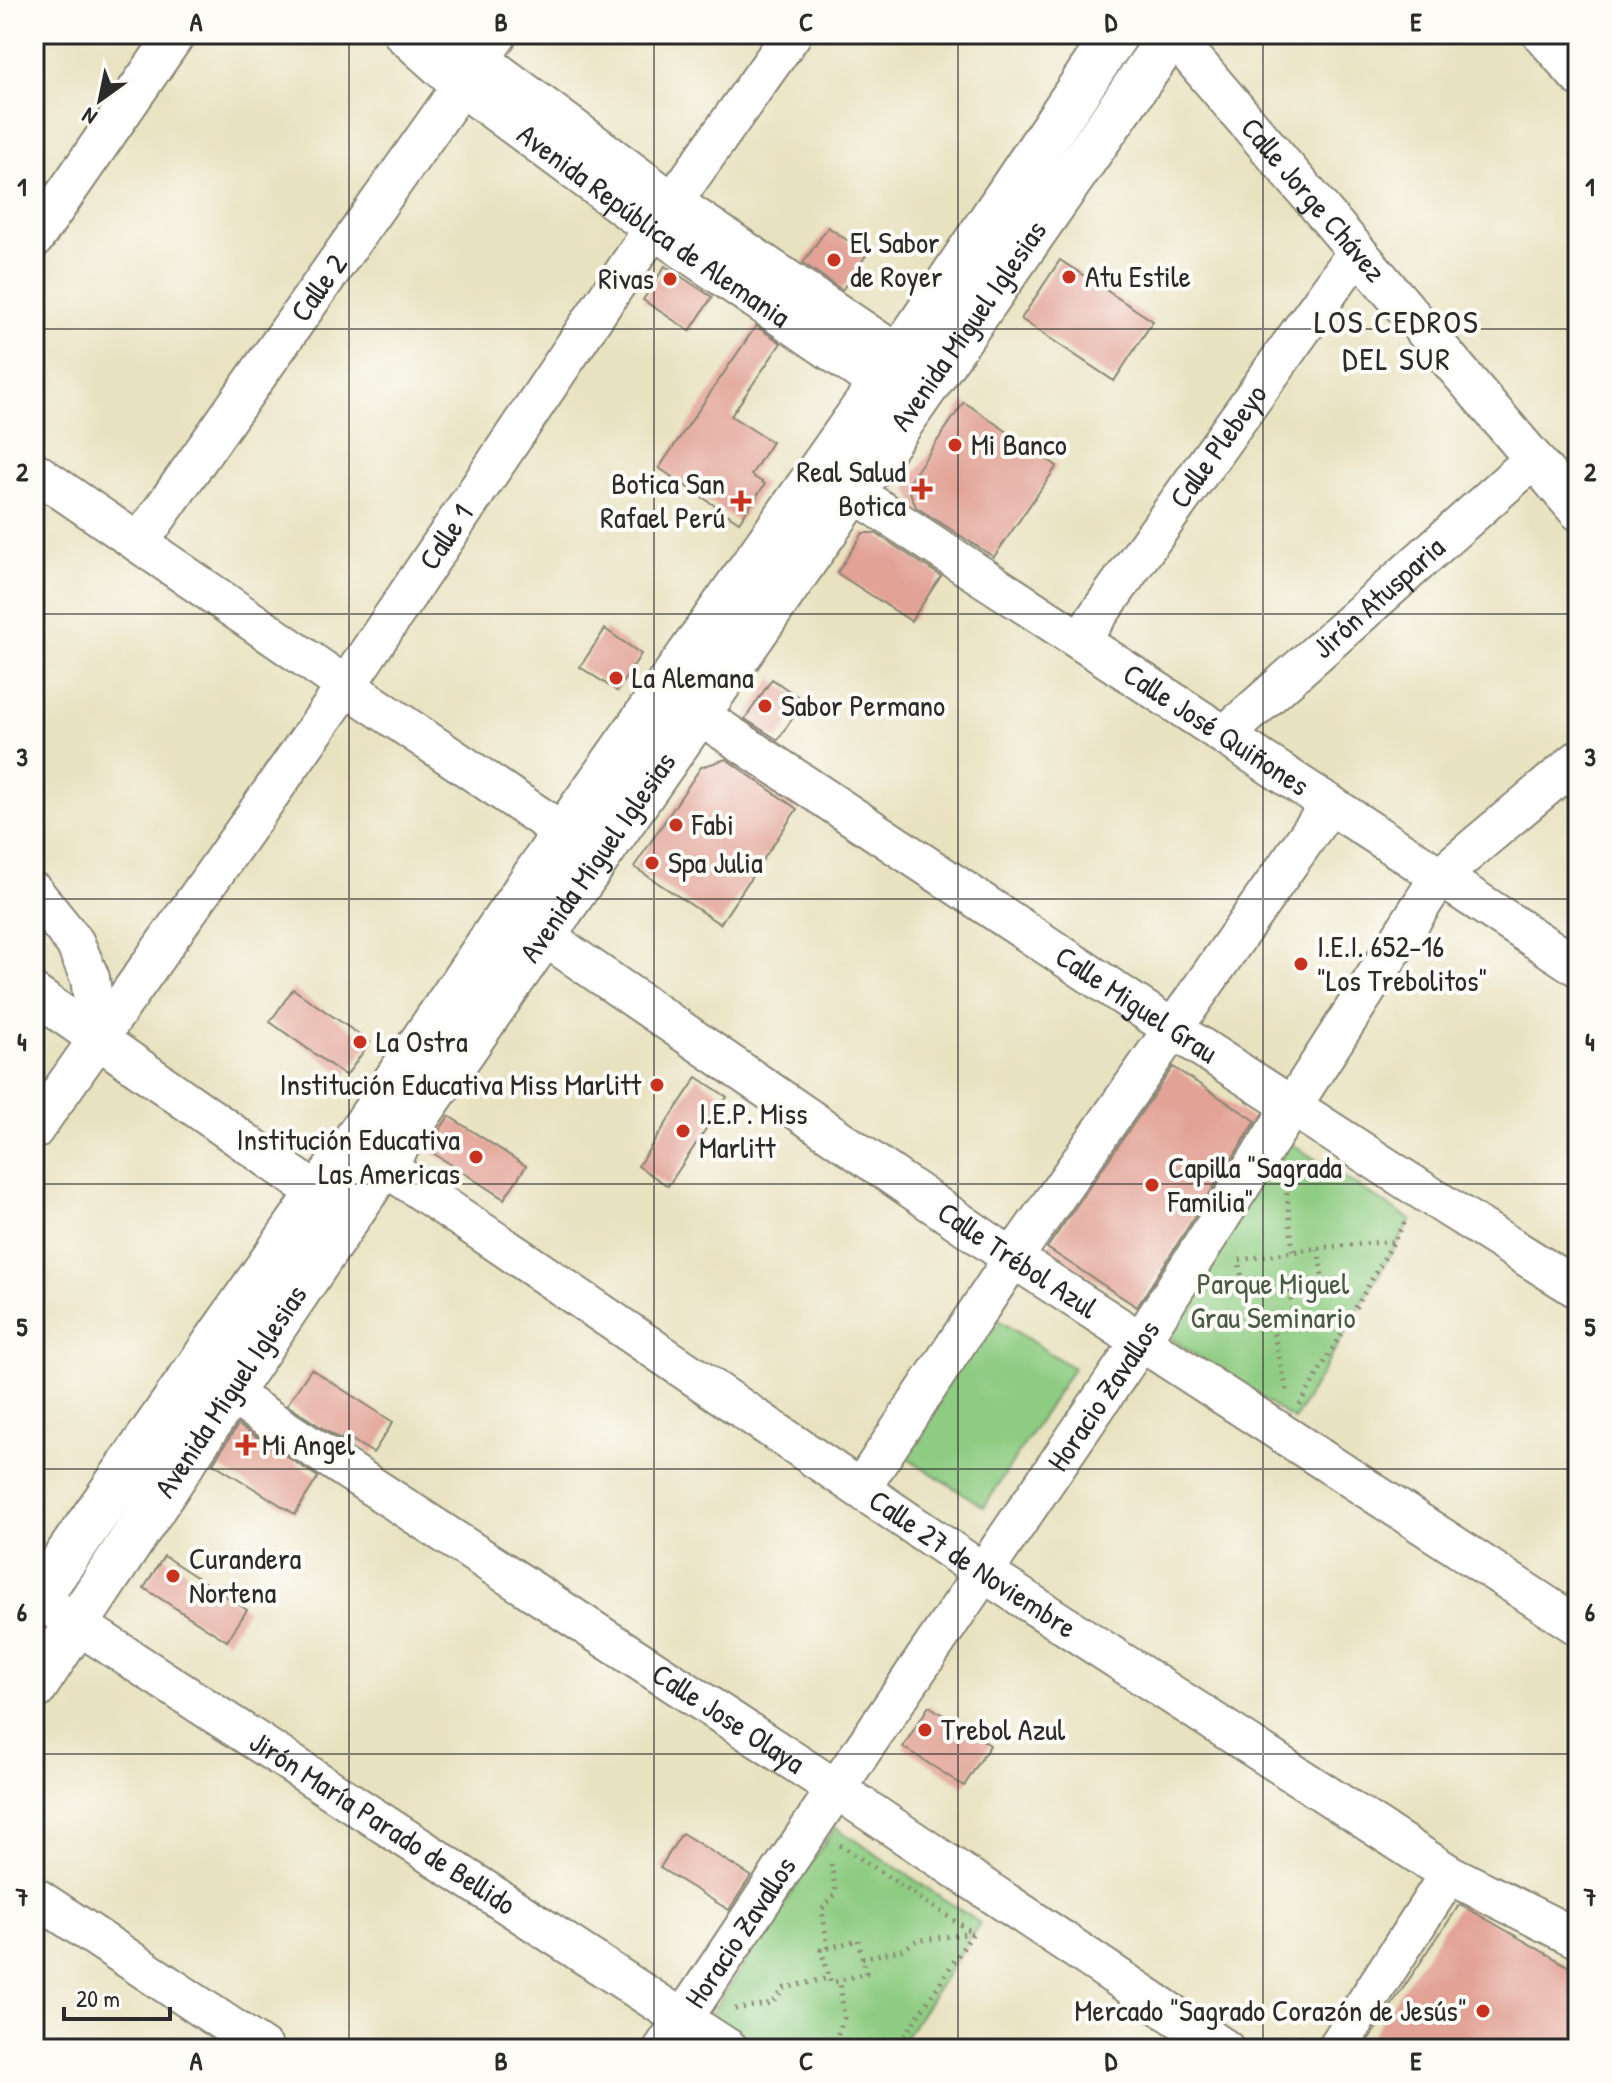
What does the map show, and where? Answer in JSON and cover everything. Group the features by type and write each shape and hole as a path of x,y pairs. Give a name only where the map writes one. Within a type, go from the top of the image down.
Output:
{"main road":[{"name":"Avenida Miguel Iglesias","path":"34,1688 383,1165 853,492 906,381 1116,34"},
{"name":"Avenida Miguel Iglesias","path":"35,1599 319,1194 564,833 1172,34"}],"street":[{"path":"34,239 176,34"},
{"name":"Avenida República de Alemania","path":"403,34 479,60"},
{"name":"Avenida República de Alemania","path":"452,34 663,216 906,381"},
{"name":"Calle 1","path":"34,1130 346,686 663,216 792,34"},
{"name":"Calle Jorge Chávez","path":"1172,34 1578,511"},
{"path":"1542,34 1578,76"},
{"name":"Calle 2","path":"139,543 479,60"},
{"name":"Calle Plebeyo","path":"1080,640 1357,252"},
{"name":"Jirón Atusparia","path":"1225,735 1534,459"},
{"path":"34,471 564,833"},
{"name":"Calle José Quiñones","path":"853,492 1578,967"},
{"name":"Calle Miguel Grau","path":"698,714 1293,1107 1407,1209 1578,1289"},
{"name":"Horacio Zavallos","path":"673,2034 1141,1341 1440,876 1578,760"},
{"path":"861,1488 1013,1258 1330,804"},
{"path":"34,892 75,943 90,978 98,1038"},
{"name":"Calle Trébol Azul","path":"544,936 1013,1258 1141,1341 1288,1425 1578,1626"},
{"path":"34,994 319,1194"},
{"name":"Calle 27 de Noviembre","path":"383,1165 984,1573 1449,1874 1578,1939"},
{"name":"Calle Jose Olaya","path":"229,1393 836,1789 1225,2049"},
{"name":"Jirón María Parado de Bellido","path":"35,1599 77,1624 673,2034 729,2049"},
{"path":"1336,2049 1449,1874"},
{"path":"34,1896 264,2049"}],"path":[{"path":"1288,1425 1394,1241 1407,1209"},
{"path":"1318,1248 1324,1287 1290,1292 1293,1315 1249,1322 1239,1260 1318,1248 1394,1241"},
{"path":"1270,1318 1288,1425"},
{"path":"838,1844 973,1933"},
{"path":"862,1958 902,1950 916,1941 973,1933"},
{"path":"896,2049 973,1933"},
{"path":"858,1940 866,1973 831,1983 829,1978 821,1950 858,1940"},
{"path":"673,2034 772,2003 785,1988 829,1978"},
{"path":"836,2049 834,2044 844,2018 840,1980"}],"green space":[{"name":"Parque Miguel Grau Seminario","path":"1282,1138 1411,1220 1294,1420 1162,1333"},
{"path":"989,1314 1073,1368 984,1507 900,1453"},
{"path":"835,1827 980,1923 898,2049 751,2049 707,2020"}],"building":[{"name":"El Sabor de Royer","path":"828,227 867,254 842,290 803,263"},
{"path":"1060,260 1153,321 1114,381 1021,319"},
{"path":"665,266 712,297 690,331 643,300"},
{"path":"756,326 781,343 731,416 772,442 751,475 765,484 739,522 659,468"},
{"path":"964,402 1057,466 994,557 916,507 907,485"},
{"path":"863,533 875,533 941,576 911,621 837,573"},
{"path":"605,629 641,654 617,691 580,667"},
{"path":"772,679 804,701 778,740 745,719"},
{"path":"726,759 797,809 720,924 634,867 701,767"},
{"path":"293,989 370,1042 346,1076 270,1022"},
{"name":"Capilla \"Sagrada Familia\"","path":"1173,1067 1256,1121 1137,1307 1047,1248"},
{"name":"I.E.P. Miss Marlitt","path":"697,1077 727,1097 668,1186 638,1166"},
{"name":"Institución Educativa Las Americas","path":"449,1116 526,1166 504,1199 427,1149"},
{"path":"311,1369 393,1422 373,1453 344,1435 341,1440 287,1405"},
{"path":"238,1425 318,1477 295,1514 213,1463"},
{"path":"164,1556 247,1610 227,1641 144,1588"},
{"path":"929,1706 990,1745 964,1786 903,1747"},
{"path":"682,1833 751,1876 729,1910 660,1868"},
{"name":"Mercado \"Sagrado Corazón de Jesús\"","path":"1460,1904 1578,1972 1578,2049 1362,2049"}],"place":[{"name":"El Sabor de Royer","path":"834,260"},
{"name":"Atu Estile","path":"1069,277"},
{"name":"Rivas","path":"670,279"},
{"name":"Mi Banco","path":"955,445"},
{"name":"Real Salud Botica","path":"922,489"},
{"name":"Botica San Rafael Perú","path":"741,501"},
{"name":"La Alemana","path":"616,678"},
{"name":"Sabor Permano","path":"765,706"},
{"name":"Fabi","path":"676,825"},
{"name":"Spa Julia","path":"652,863"},
{"name":"I.E.I. 652-16 \"Los Trebolitos\"","path":"1301,964"},
{"name":"La Ostra","path":"360,1042"},
{"name":"Institución Educativa Miss Marlitt","path":"657,1085"},
{"name":"I.E.P. Miss Marlitt","path":"683,1131"},
{"name":"Institución Educativa Las Americas","path":"476,1157"},
{"name":"Capilla \"Sagrada Familia\"","path":"1152,1185"},
{"name":"Mi Angel","path":"246,1445"},
{"name":"Curandera Nortena","path":"173,1576"},
{"name":"Trebol Azul","path":"925,1730"},
{"name":"Mercado \"Sagrado Corazón de Jesús\"","path":"1483,2011"}],"district":[{"name":"LOS CEDROS DEL SUR","path":"1397,340"}]}
